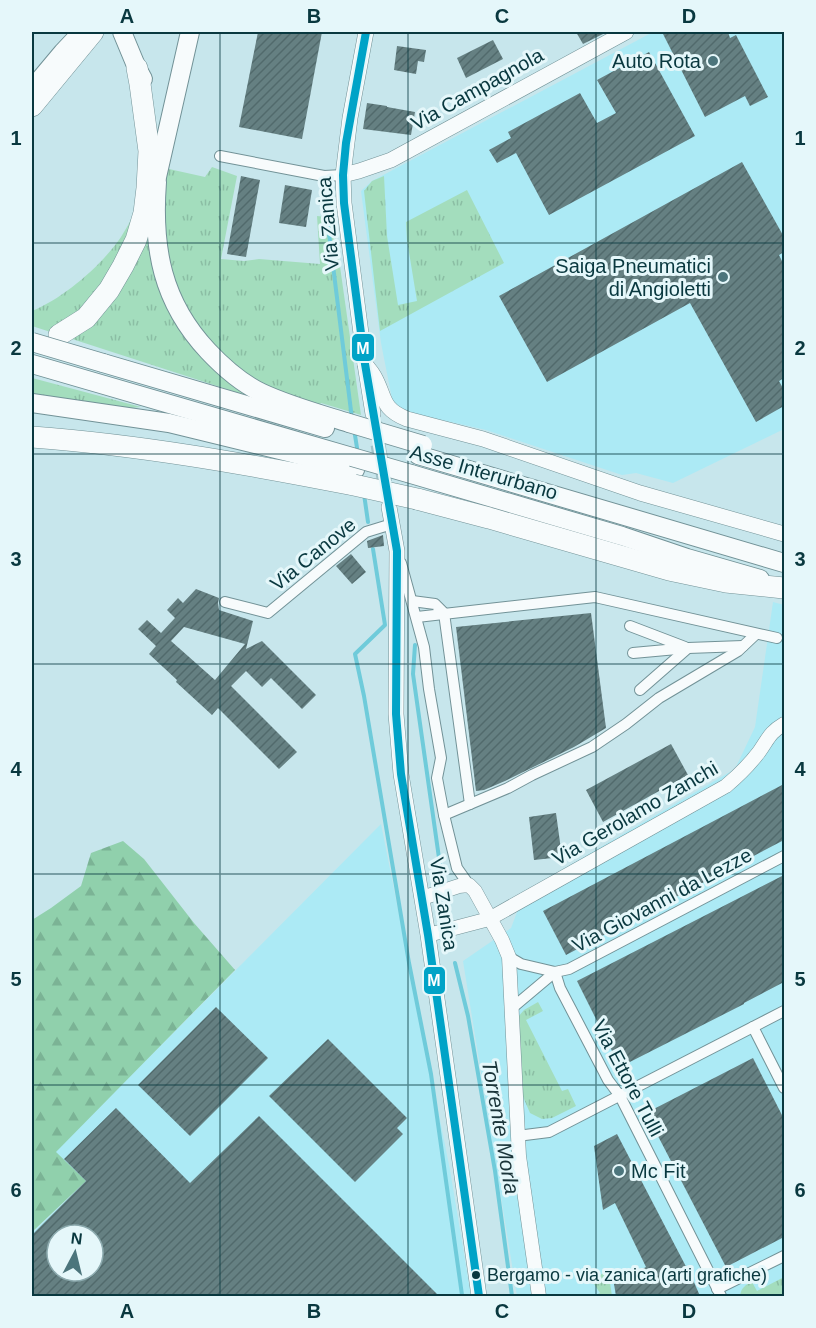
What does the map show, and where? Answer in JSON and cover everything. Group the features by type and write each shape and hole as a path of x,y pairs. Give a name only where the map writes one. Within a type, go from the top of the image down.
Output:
{"highway":[{"path":"32,88 83,32"},
{"path":"32,106 93,32"},
{"path":"122,32 150,94 155,118 158,177"},
{"path":"190,32 158,177 155,202 159,257 172,298 192,332 217,361 232,374 246,384 278,400 349,429"},
{"path":"59,335 86,318 110,290 136,240 144,213 149,151 137,68"},
{"name":"Asse Interurbano","path":"32,342 349,429 420,450 474,470 784,563"},
{"path":"32,364 103,385 353,471"},
{"path":"32,403 169,423 413,487 621,547 652,554 687,558 784,587"},
{"path":"32,411 217,435"},
{"path":"32,436 218,459 353,471"},
{"path":"413,487 489,518 669,570 726,582 784,587"}],"main road":[{"name":"Via Zanica","path":"366,32 346,143 343,175 344,203 373,414"},
{"name":"Via Campagnola","path":"343,175 391,160 627,32"},
{"path":"365,364 374,376 386,405 399,416 483,439 640,493 784,534"},
{"name":"Via Zanica","path":"389,507 378,528 397,552 396,714 401,774 428,935 479,1296"}],"street":[{"path":"220,156 324,176 343,175"},
{"name":"Via Canove","path":"225,602 268,613 378,528"},
{"name":"Via Zanica","path":"397,552 424,646 441,758 437,778 444,815 457,868 469,885"},
{"path":"417,617 595,597 777,638"},
{"path":"412,601 435,604 444,614 470,804"},
{"path":"630,626 688,648"},
{"path":"444,815 487,798 592,747 659,698 738,651 756,634"},
{"path":"633,653 743,645"},
{"path":"640,690 688,648"},
{"name":"Via Gerolamo Zanchi","path":"428,935 489,919 726,786 759,752 773,731 784,724"},
{"name":"Via Giovanni da Lezze","path":"509,957 520,964 555,972 568,969 784,856"},
{"path":"422,898 469,885 475,891 509,957 517,1136 539,1296"},
{"name":"Via Giovanni da Lezze","path":"511,1009 555,972"},
{"name":"Via Ettore Tulli","path":"555,972 560,988 608,1080 620,1096 719,1293"},
{"path":"517,1136 549,1132 784,1011"},
{"path":"753,1027 784,1088"},
{"path":"719,1293 784,1256"}],"shaded area":[{"path":"653,32 784,32 784,429 673,483 636,473 622,475 486,430 394,409 381,343 361,191 372,181"},
{"path":"773,602 784,605 784,1296 517,1296 463,961 511,928 525,891 735,769 755,727"},
{"path":"381,824 450,1170 471,1296 32,1296 32,1233 86,1181 55,1152"}],"green space":[{"path":"166,160 170,161 169,169 205,177 212,167 237,176 221,259 244,261 259,259 320,264 317,216 327,217 334,224 361,415 321,403 318,407 269,389 225,360 188,314 167,262 163,193"},
{"path":"384,176 387,236 398,305 417,301 406,222 467,190 504,263 380,331 364,191 372,181"},
{"path":"145,192 162,288 254,398 32,326 32,311 69,290 113,248"},
{"path":"32,378 141,407 131,408 47,396 32,396"},
{"path":"123,841 144,859 194,923 235,970 56,1152 86,1181 32,1232 32,920 81,886 91,853"},
{"path":"538,1002 543,1011 526,1020 562,1091 568,1089 576,1106 552,1118 542,1119 530,1113 521,1092 518,1017 524,1010"},
{"path":"608,1269 612,1296 593,1296 600,1293 594,1284 601,1280 599,1276"},
{"path":"784,1277 784,1296 740,1296 747,1284 752,1282 757,1291"}],"building":[{"path":"258,32 322,32 302,139 239,127"},
{"path":"576,32 607,32 583,44"},
{"path":"662,32 728,32 730,38 736,35 768,97 750,106 745,96 705,117"},
{"path":"493,40 503,59 466,78 457,58"},
{"path":"397,46 426,50 424,62 418,61 416,74 394,70"},
{"path":"649,52 695,136 549,215 516,153 497,163 489,150 511,138 508,132 580,93 597,123 616,113 597,80"},
{"path":"367,103 415,112 411,135 363,129"},
{"path":"742,162 784,237 784,252 779,255 784,265 784,378 779,381 784,390 784,406 756,422 690,303 547,382 499,296"},
{"path":"241,176 260,180 246,257 227,254"},
{"path":"285,185 312,190 306,227 279,223"},
{"path":"383,535 384,546 368,548 367,541"},
{"path":"351,554 366,572 352,584 336,566"},
{"path":"196,589 219,598 219,610 253,621 246,649 262,641 316,695 302,709 271,678 262,687 246,671 231,686 297,752 279,769 218,708 212,715 149,654 156,646 138,629 147,620 161,633 175,618 167,610 178,598 183,603","holes":["184,627 245,644 215,680 171,641"]},
{"path":"591,613 606,728 574,747 505,781 476,791 456,627"},
{"path":"671,744 688,775 603,822 586,790"},
{"path":"784,784 784,840 566,955 543,911"},
{"path":"556,813 562,857 534,860 529,817"},
{"path":"784,875 784,982 620,1067 577,981"},
{"path":"216,1007 268,1058 190,1136 138,1085"},
{"path":"328,1039 407,1118 397,1128 403,1134 355,1182 269,1096"},
{"path":"753,1058 784,1119 784,1237 726,1267 646,1113"},
{"path":"116,1108 190,1183 259,1116 439,1296 32,1296 32,1235 86,1181 64,1159"},
{"path":"617,1134 700,1296 616,1296 614,1284 646,1267 615,1203 603,1210 594,1146"}],"waterway":[{"path":"327,217 352,419"},
{"path":"354,429 358,454"},
{"path":"364,494 368,522"},
{"path":"373,549 385,625 355,654 409,963 431,1074 462,1295"},
{"path":"415,645 413,674 440,865"},
{"name":"Torrente Morla","path":"446,902 448,912"},
{"name":"Torrente Morla","path":"455,963 468,1016 495,1171 512,1296"}],"tunnel":[{"path":"374,422 388,501"}],"transit line":[{"name":"M","path":"366,32 346,143 343,175 344,203 365,364 397,551 396,714 401,774 428,935 479,1296"}],"place":[{"name":"Auto Rota","path":"713,61"},
{"name":"Saiga Pneumatici di Angioletti","path":"723,277"},
{"name":"Mc Fit","path":"619,1171"},
{"name":"Bergamo - via zanica (arti grafiche)","path":"476,1275"}]}
